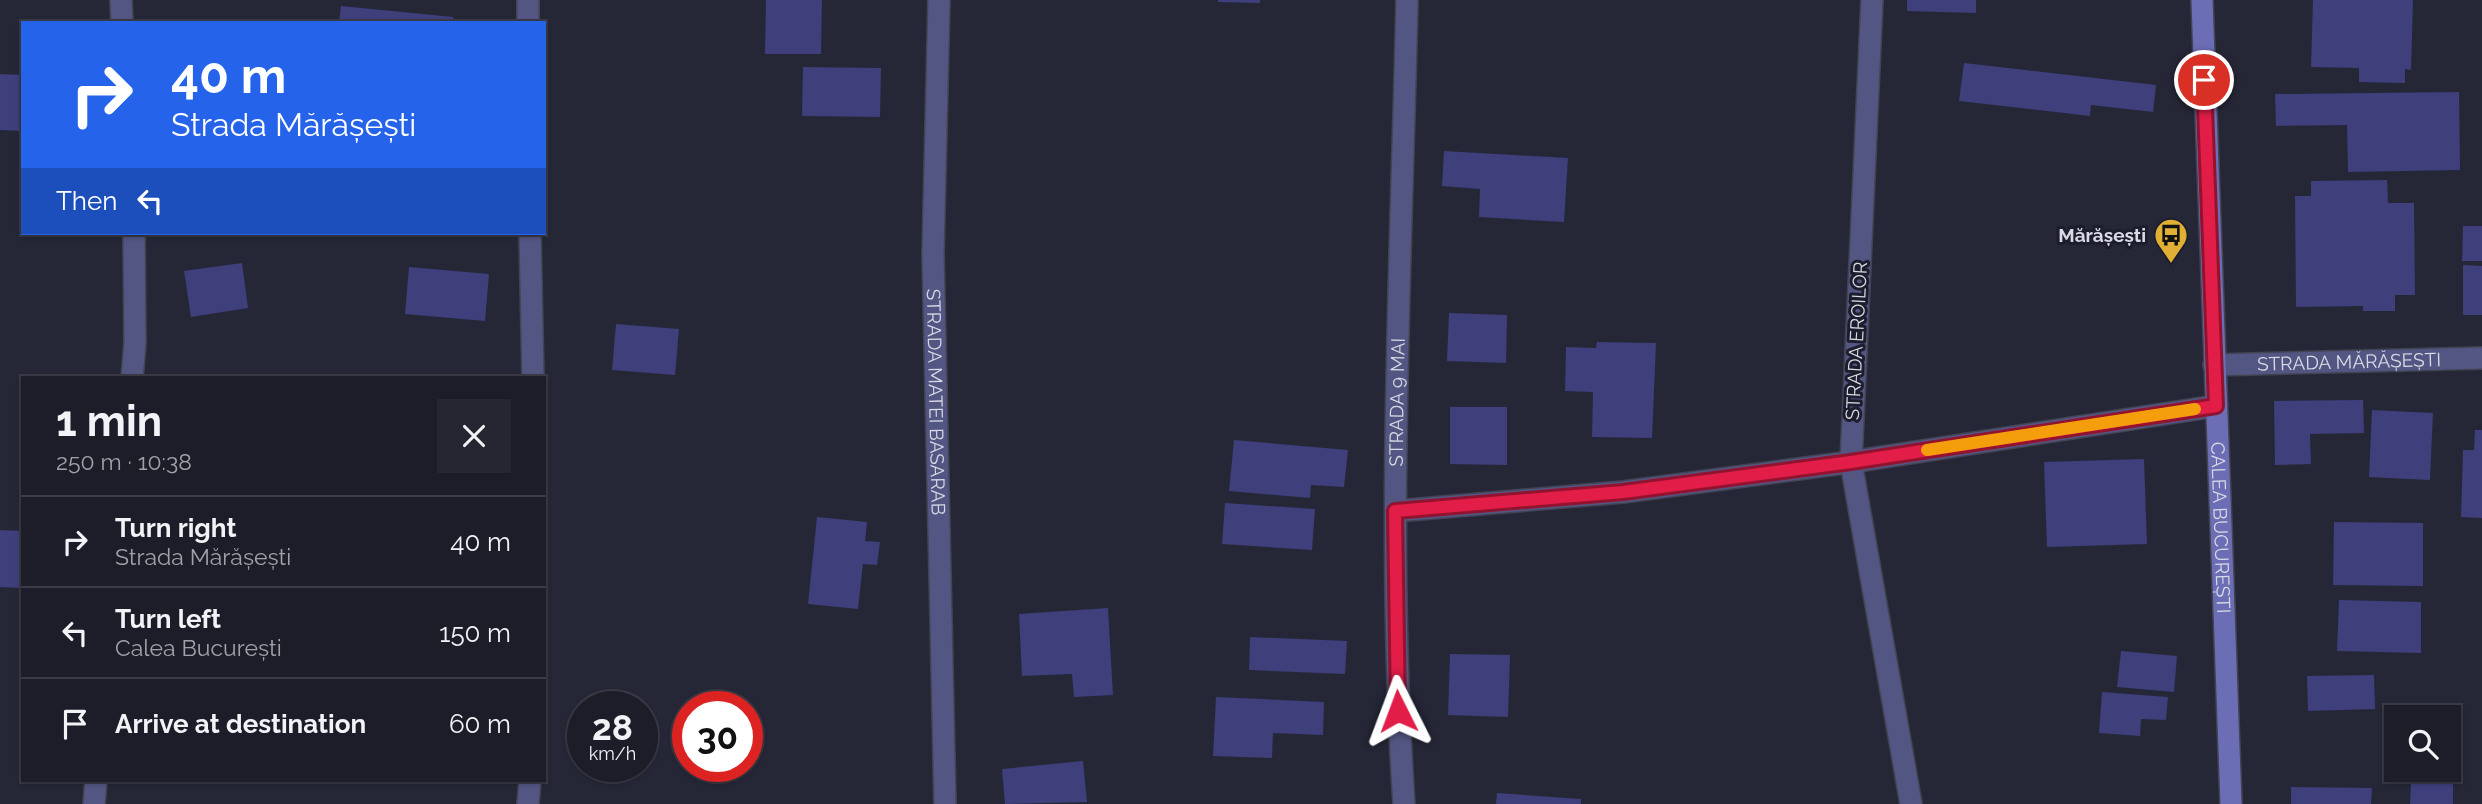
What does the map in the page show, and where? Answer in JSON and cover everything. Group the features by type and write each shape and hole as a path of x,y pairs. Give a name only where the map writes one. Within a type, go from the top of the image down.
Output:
{"main road":[{"name":"CALEA BUCUREȘTI","path":"2202,0 2231,804"}],"street":[{"path":"121,0 122,21"},
{"path":"528,0 528,21"},
{"name":"STRADA MATEI BASARAB","path":"939,0 933,254 945,804"},
{"name":"STRADA 9 MAI","path":"1404,804 1396,688 1395,511 1407,0"},
{"name":"STRADA EROILOR","path":"1872,0 1851,462 1911,804"},
{"path":"132,376 135,343 134,235"},
{"path":"530,235 533,376"},
{"name":"STRADA MĂRĂȘEȘTI","path":"2214,365 2482,358"},
{"path":"1395,511 1623,492 1851,462 2216,406"},
{"path":"94,804 96,782"},
{"path":"528,804 530,782"}],"building":[{"path":"766,0 822,0 821,54 765,54"},
{"path":"1260,0 1260,3 1218,2"},
{"path":"1907,0 1976,0 1976,13 1907,11"},
{"path":"2313,0 2413,0 2411,70 2405,69 2405,83 2359,82 2359,68 2311,67"},
{"path":"341,6 453,17 453,21 339,21"},
{"path":"1964,63 2156,85 2153,112 2091,105 2090,116 1959,101"},
{"path":"803,67 881,68 880,117 802,116"},
{"path":"0,74 21,75 21,131 0,130"},
{"path":"2459,92 2460,170 2348,172 2347,125 2276,126 2275,94"},
{"path":"1444,151 1568,158 1564,222 1479,217 1480,189 1442,186"},
{"path":"2387,180 2388,203 2414,203 2415,295 2395,295 2395,311 2363,311 2363,306 2296,307 2295,196 2311,196 2311,181"},
{"path":"2463,226 2482,226 2482,261 2462,261"},
{"path":"242,263 248,308 191,317 184,271"},
{"path":"2463,265 2482,266 2482,315 2463,315"},
{"path":"409,267 489,274 485,321 405,314"},
{"path":"1449,313 1507,315 1506,363 1447,361"},
{"path":"616,324 679,329 675,375 612,370"},
{"path":"1597,342 1656,343 1652,438 1592,437 1593,392 1565,391 1566,347 1596,348"},
{"path":"2363,400 2364,433 2310,434 2311,464 2275,465 2274,401"},
{"path":"1450,407 1507,407 1507,465 1450,464"},
{"path":"2372,410 2433,413 2430,480 2369,477"},
{"path":"2475,430 2482,430 2482,518 2461,517 2463,450 2474,450"},
{"path":"1234,440 1348,450 1344,487 1311,485 1310,498 1229,491"},
{"path":"2144,459 2147,544 2047,547 2044,462"},
{"path":"1225,503 1315,509 1312,550 1222,544"},
{"path":"817,517 867,522 865,541 880,542 877,565 863,564 858,609 808,604"},
{"path":"2334,522 2423,523 2423,586 2333,585"},
{"path":"0,530 21,531 21,588 0,587"},
{"path":"2339,600 2421,602 2421,653 2337,651"},
{"path":"1108,608 1113,695 1074,697 1072,674 1022,676 1019,614"},
{"path":"1250,637 1347,641 1345,674 1249,670"},
{"path":"2121,651 2177,656 2174,692 2117,687"},
{"path":"1450,654 1510,655 1508,717 1448,715"},
{"path":"2374,675 2375,709 2308,711 2307,676"},
{"path":"2102,692 2168,697 2166,720 2141,719 2140,736 2099,733"},
{"path":"1216,697 1324,702 1323,735 1273,733 1272,758 1213,756"},
{"path":"1083,761 1087,802 1005,804 1002,769"},
{"path":"2411,783 2453,784 2453,804 2410,804"},
{"path":"2291,787 2372,788 2371,804 2291,804"},
{"path":"1497,793 1581,799 1581,804 1496,804"}],"slow traffic":[{"path":"1927,450 2195,409"}],"place":[{"name":"Mărășești","path":"2171,265"}],"route":[{"path":"1398,711 1395,511 1623,492 1851,462 2216,406 2204,80"}]}
